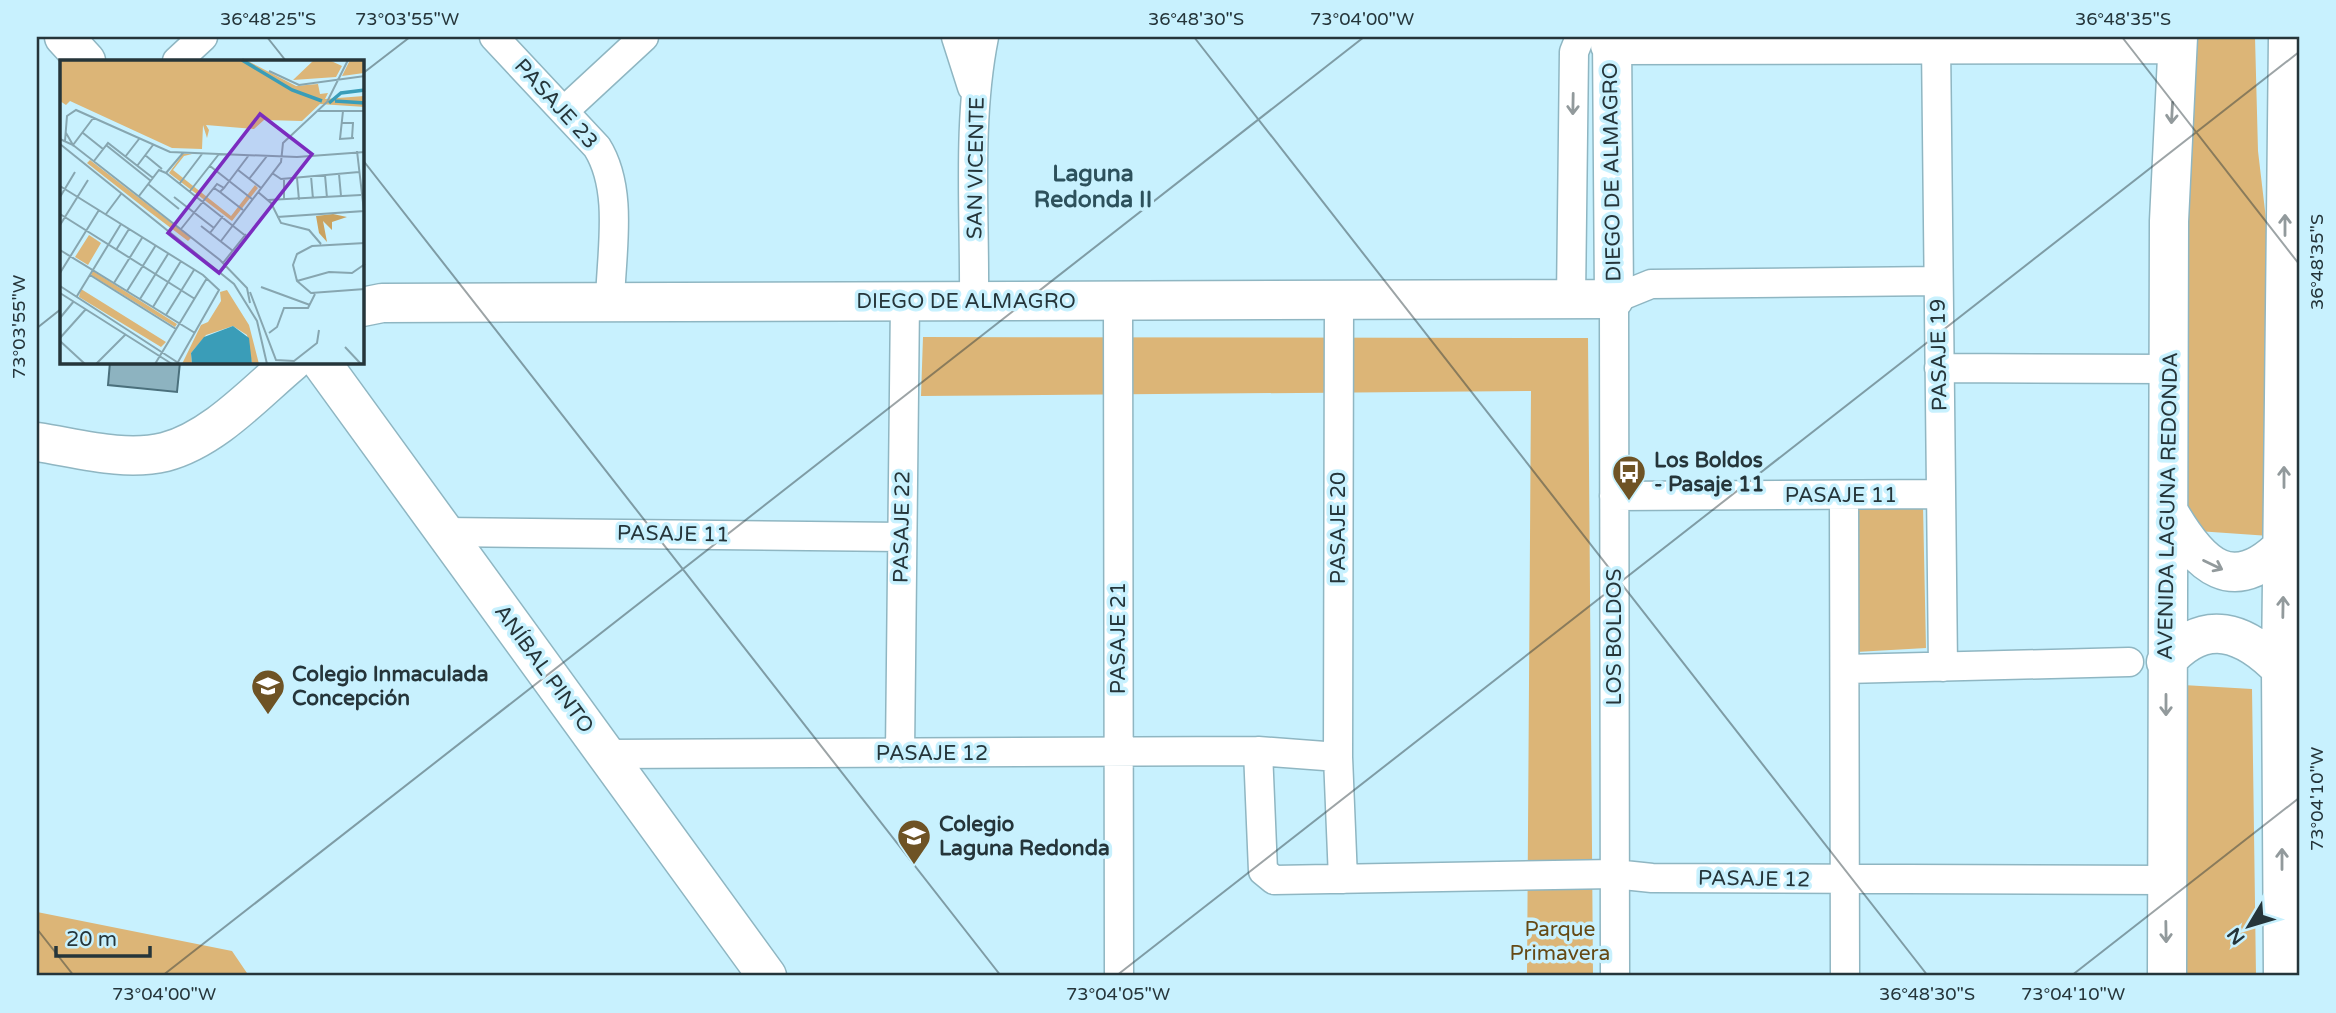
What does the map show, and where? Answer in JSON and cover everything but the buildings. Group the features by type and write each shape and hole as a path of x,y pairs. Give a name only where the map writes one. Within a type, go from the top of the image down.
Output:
{"street":[{"path":"64,37 85,60"},
{"path":"178,60 203,37"},
{"name":"PASAJE 23","path":"494,37 597,147 612,182 610,302"},
{"path":"564,111 645,37"},
{"path":"956,37 976,104"},
{"name":"SAN VICENTE","path":"974,301 976,104 984,37"},
{"name":"DIEGO DE ALMAGRO","path":"364,307 382,303 1614,299 1601,40"},
{"name":"DIEGO DE ALMAGRO","path":"1571,299 1574,52 1601,40 1936,43 2177,41"},
{"name":"AVENIDA LAGUNA REDONDA","path":"2167,976 2166,662 2170,169 2177,41"},
{"path":"2283,976 2281,669 2286,42"},
{"name":"PASAJE 19","path":"1936,43 1943,667"},
{"path":"1614,299 1651,284 1938,282"},
{"name":"PASAJE 20","path":"1338,758 1339,299"},
{"name":"LOS BOLDOS","path":"1614,299 1615,976"},
{"name":"PASAJE 21","path":"1118,300 1119,976"},
{"name":"PASAJE 22","path":"900,753 905,301"},
{"path":"37,442 110,454 164,452 192,441 290,364"},
{"name":"ANÍBAL PINTO","path":"322,364 766,976"},
{"path":"1940,368 2170,369"},
{"name":"PASAJE 11","path":"1614,496 1941,494"},
{"path":"1844,495 1845,976"},
{"path":"2169,514 2197,555 2225,570 2255,566 2284,545"},
{"name":"PASAJE 11","path":"444,532 902,537"},
{"path":"2166,662 2193,640 2227,634 2244,639 2261,649 2281,669"},
{"path":"1845,669 2129,662"},
{"name":"PASAJE 12","path":"1258,751 1263,871 1274,880 1615,874 1652,878 2166,880"},
{"name":"PASAJE 12","path":"606,754 1258,751 1338,758"},
{"path":"1338,758 1343,879"}],"green space":[{"path":"2194,37 2255,37 2258,151 2266,219 2284,537 2183,530 2188,90"},
{"name":"Parque Primavera","path":"923,337 1588,338 1593,976 1527,976 1531,391 921,396"},
{"path":"1854,505 1923,506 1926,648 1856,652"},
{"path":"2183,685 2252,689 2256,976 2185,976"},
{"path":"37,912 232,951 249,976 37,976"}],"place":[{"name":"Los Boldos - Pasaje 11","path":"1629,502"},
{"name":"Colegio Inmaculada Concepción","path":"268,716"},
{"name":"Colegio Laguna Redonda","path":"914,866"}],"district":[{"name":"Laguna Redonda II","path":"1093,187"}]}
